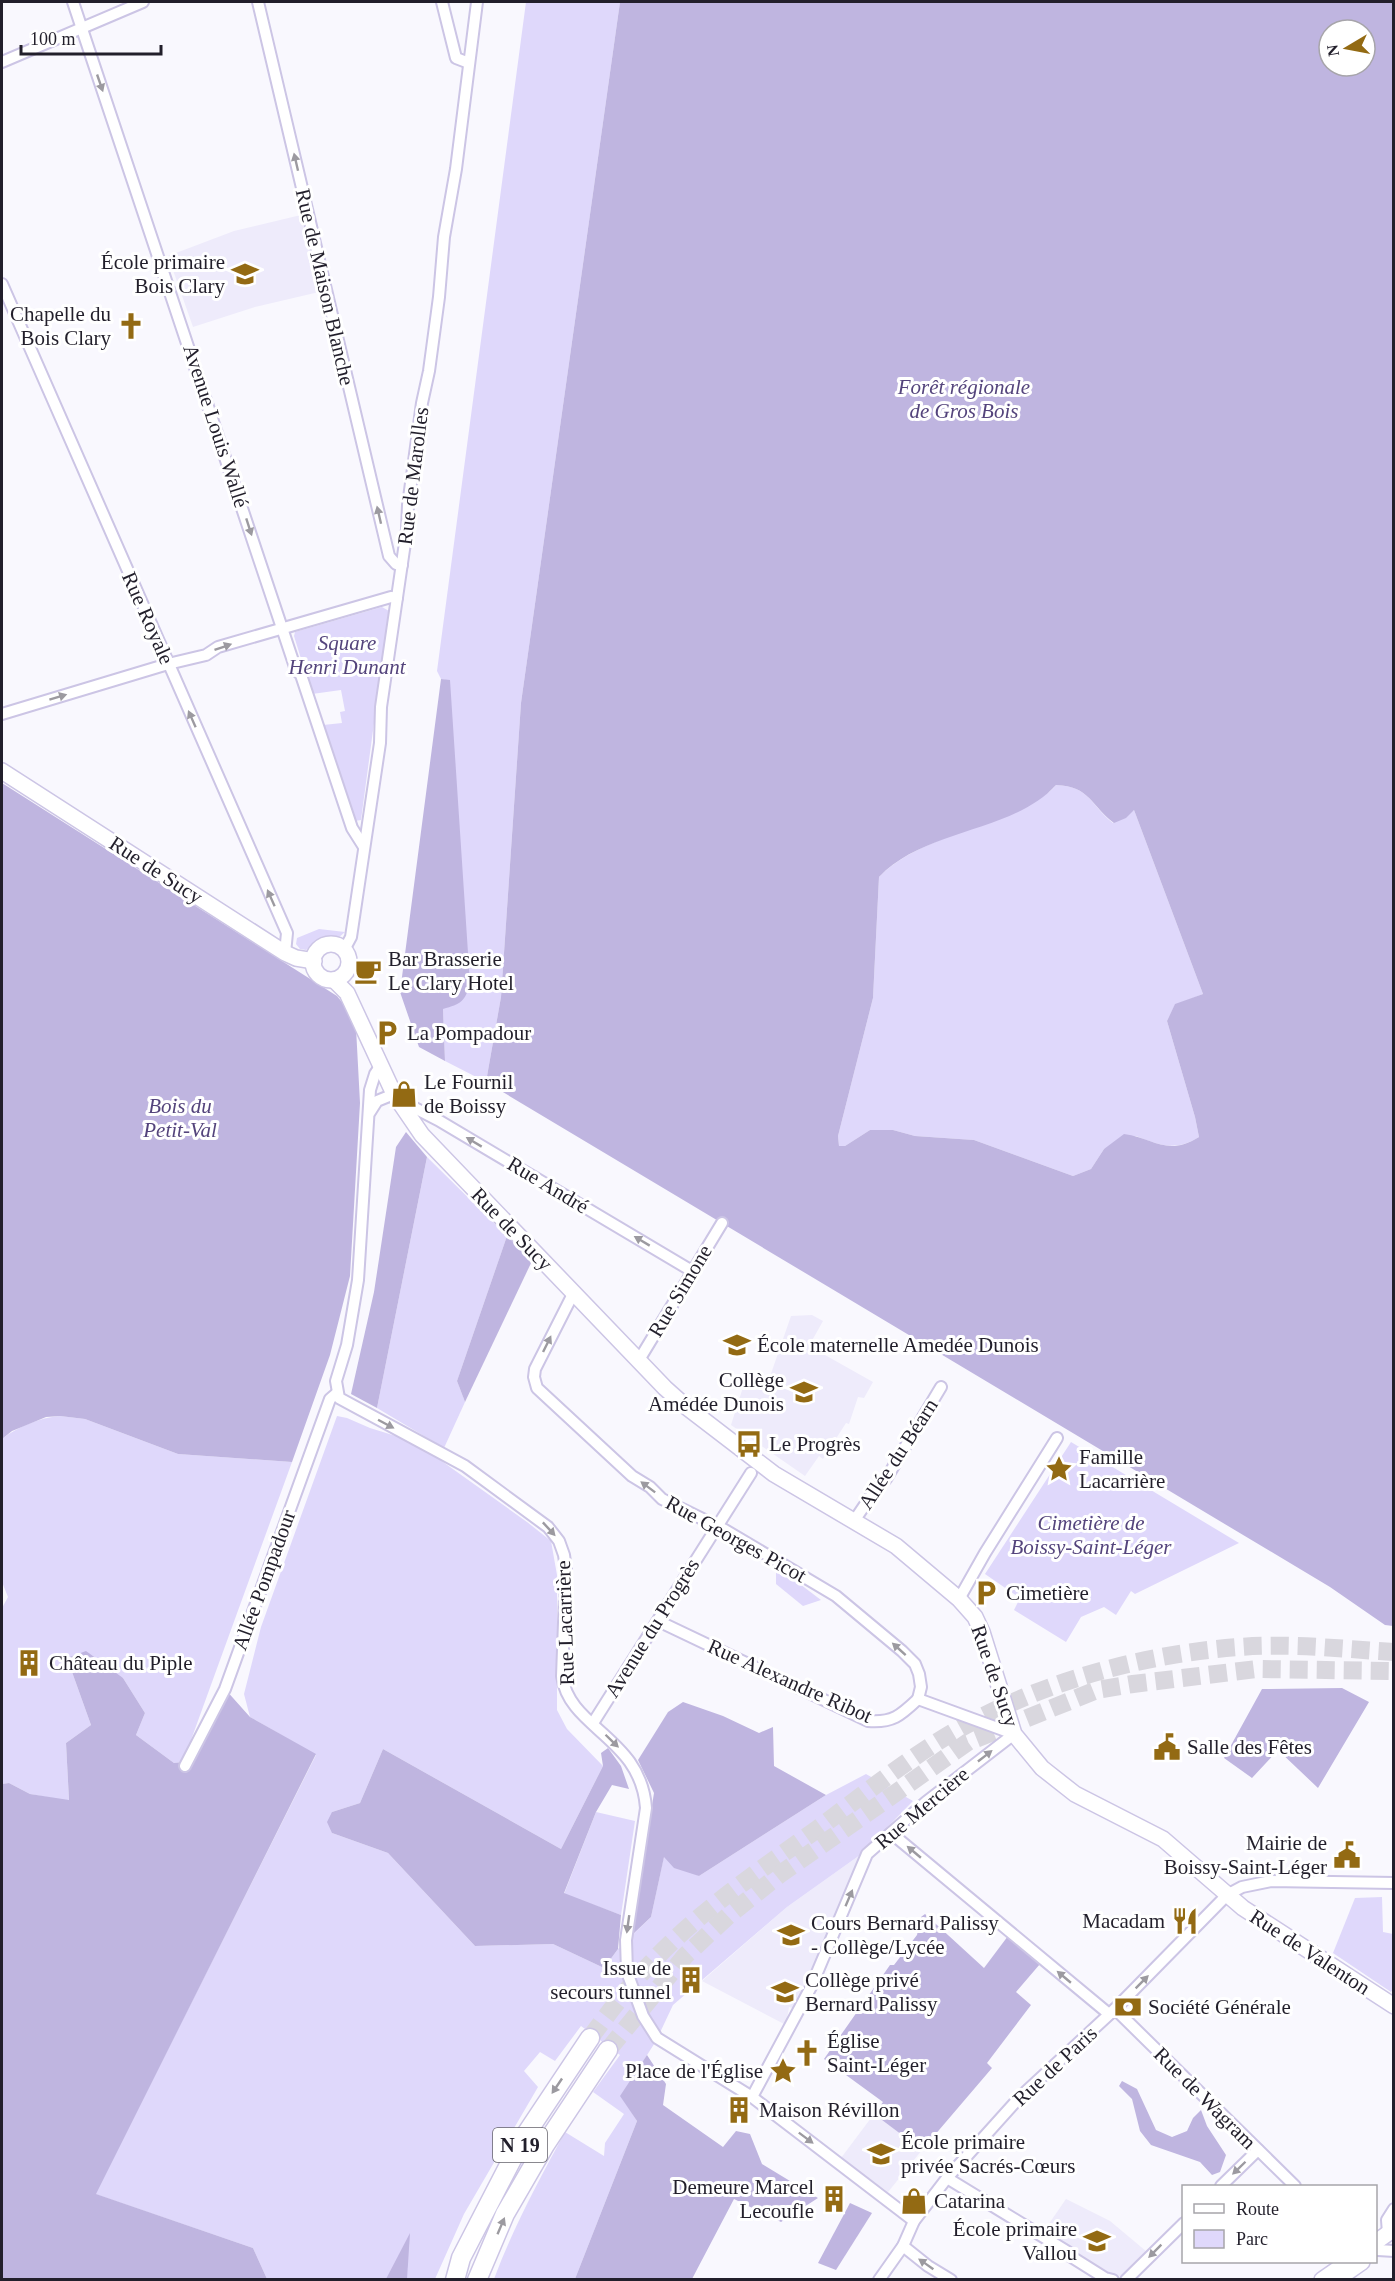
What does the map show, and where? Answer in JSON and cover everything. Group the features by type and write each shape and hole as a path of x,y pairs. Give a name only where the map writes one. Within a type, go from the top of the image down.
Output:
{"highway":[{"name":"N 19","path":"455,2280 461,2258 522,2140 590,2038"},
{"name":"N 19","path":"477,2280 505,2214 545,2145 608,2050"},
{"path":"447,2280 461,2258"}],"main road":[{"name":"Rue de Sucy","path":"2,771 285,953 296,958 314,961"},
{"path":"334,944 344,950 349,960 339,977 321,976 314,966 315,955 323,946 334,944"},
{"name":"Rue de Sucy","path":"339,977 402,1108 446,1161 684,1405 721,1434 762,1459 787,1482 896,1546 959,1599 975,1617 982,1632 1014,1734 1042,1768 1069,1790 1163,1839 1215,1882 1227,1895"},
{"name":"Rue de Valenton","path":"1227,1895 1252,1914 1394,2007"},
{"path":"1322,2280 1354,2267"},
{"path":"1337,2280 1354,2267"}],"street":[{"name":"Avenue Louis Wallé","path":"73,2 352,828 364,847"},
{"path":"2,62 143,2"},
{"name":"Rue de Maison Blanche","path":"258,2 389,556 396,564 402,564"},
{"path":"442,2 456,58 469,63"},
{"name":"Rue de Marolles","path":"344,950 351,937 380,742 381,707 422,403 438,307 444,237 456,169 477,2"},
{"name":"Rue Royale","path":"2,284 287,933 285,953"},
{"path":"2,714 206,654 218,647 391,597 397,598"},
{"path":"337,1394 336,1381 349,1334 358,1280 370,1090 375,1074 381,1065"},
{"path":"370,1112 377,1101 394,1094"},
{"name":"Rue André","path":"402,1108 411,1106 438,1120 692,1271"},
{"name":"Rue Simone","path":"639,1360 722,1222"},
{"name":"Rue Georges Picot","path":"574,1292 535,1369 534,1377 537,1388 632,1476 650,1487 662,1499 716,1526 837,1596 915,1664 921,1688 918,1699"},
{"name":"Allée du Béarn","path":"854,1521 886,1479 941,1387"},
{"name":"Rue Lacarrière","path":"337,1394 350,1406 465,1466 548,1527 559,1541 566,1569 562,1676 564,1689 570,1701 631,1761 645,1795 646,1808 626,1940 627,1972 643,2016 657,2038 752,2097 914,2221"},
{"name":"Allée Pompadour","path":"184,1766 225,1689 330,1400 337,1394"},
{"path":"959,1599 985,1552 1057,1438"},
{"name":"Avenue du Progrès","path":"592,1723 751,1473"},
{"name":"Rue Alexandre Ribot","path":"658,1621 868,1721 881,1722 892,1719 903,1714 918,1699"},
{"path":"918,1699 1014,1734"},
{"name":"Rue Mercière","path":"752,2097 811,1987 867,1854 926,1802 1014,1734"},
{"name":"Rue de Wagram","path":"891,1833 1112,2012 1293,2185"},
{"path":"1227,1895 1242,1887 1263,1881 1394,1883"},
{"name":"Rue de Paris","path":"879,2280 903,2246 914,2221 947,2178 1019,2098 1112,2012 1227,1895"},
{"path":"1223,2185 1258,2150"},
{"path":"947,2178 1068,2252 1070,2256 1105,2278 1113,2280"},
{"path":"1385,2242 1387,2220 1394,2209"},
{"path":"1126,2280 1182,2225"},
{"path":"903,2246 928,2266 951,2280"}],"shaded area":[{"name":"École primaire Bois Clary","path":"301,215 319,292 255,307 193,327 168,256 234,231"},
{"name":"Collège Amédée Dunois","path":"812,1315 823,1321 809,1346 873,1382 864,1398 858,1397 849,1424 846,1423 823,1459 819,1456 805,1476 731,1425 744,1384 754,1388 756,1385 766,1388 791,1316"},
{"name":"Cours Bernard Palissy - Collège/Lycée","path":"860,1855 837,1917 796,2009 789,2007 786,2025 702,1981 787,1907"},
{"name":"École primaire privée Sacrés-Cœurs","path":"874,2114 922,2150 888,2192 841,2158"},
{"name":"École primaire Vallou","path":"1066,2199 1110,2221 1147,2252 1123,2276 1113,2276 1044,2231"}],"green space":[{"path":"526,2 620,2 521,703 501,997 486,1082 445,1061 443,1009 450,681 441,679 437,671"},
{"name":"Forêt régionale de Gros Bois","path":"620,2 1393,2 1393,1626 1385,1625 1330,1587 486,1082 501,997 521,703","holes":["1056,785 1067,786 1083,793 1114,823 1126,818 1134,810 1203,994 1175,1004 1167,1021 1199,1137 1188,1143 1169,1146 1124,1134 1104,1149 1091,1169 1073,1176 974,1140 915,1136 893,1130 870,1130 845,1146 839,1146 838,1136 873,998 879,877 898,861 920,849 1017,812 1038,800"]},
{"name":"Square Henri Dunant","path":"382,607 389,611 361,820 355,821 323,725 342,723 340,712 345,711 341,690 312,694 294,636 295,632"},
{"path":"441,679 450,680 470,983 461,1001 443,1009 445,1061 419,1047 400,992"},
{"name":"Bois du Petit-Val","path":"2,783 337,996 350,1012 356,1028 360,1103 350,1276 330,1355 292,1462 178,1454 85,1419 60,1416 46,1417 12,1431 2,1439"},
{"path":"1056,785 1067,786 1083,793 1113,823 1134,810 1203,994 1175,1005 1167,1021 1199,1137 1190,1142 1167,1146 1136,1136 1104,1149 1091,1169 1073,1176 974,1140 915,1136 893,1130 870,1130 845,1146 839,1146 838,1136 873,998 879,877 893,865 930,844 1011,813 1044,796"},
{"path":"319,929 345,932 338,938 322,940 306,950 300,949 296,944 297,938"},
{"path":"406,1132 427,1157 377,1408 351,1394 374,1292 396,1147"},
{"path":"427,1157 507,1236 457,1381 465,1402 444,1448 377,1408"},
{"path":"507,1236 532,1261 465,1402 457,1381"},
{"path":"60,1416 85,1419 178,1454 292,1462 183,1762 174,1763 136,1735 145,1713 123,1678 67,1658 91,1725 66,1743 69,1801 30,1794 9,1783 2,1784 2,1608 8,1597 2,1582 2,1439 30,1423"},
{"path":"337,1416 415,1442 551,1541 557,1575 557,1710 567,1729 603,1766 561,1849 383,1749 360,1803 332,1812 332,1833 388,1853 475,1946 553,1944 604,1968 618,1949 651,1917 664,1856 699,1876 826,1795 866,1774 913,1801 860,1855 787,1907 673,2005 656,2041 621,2096 637,2121 575,2279 494,2279 518,2223 565,2132 604,2156 605,2143 624,2114 593,2092 620,2055 581,2026 555,2061 540,2052 524,2071 538,2087 464,2214 435,2279 267,2279 253,2248 95,2194 316,1755 250,1717 244,1694 261,1627"},
{"name":"Cimetière de Boissy-Saint-Léger","path":"1071,1442 1239,1543 1135,1594 1131,1591 1116,1615 1104,1607 1081,1617 1066,1642 1014,1610 1020,1598 985,1574"},
{"path":"776,1566 821,1600 803,1606 776,1584"},
{"path":"86,1651 123,1678 145,1713 136,1735 174,1763 183,1762 225,1689 250,1717 316,1754 96,2194 253,2248 267,2279 2,2279 2,1784 9,1783 30,1794 69,1800 66,1743 91,1725 67,1658"},
{"path":"1342,1688 1369,1702 1318,1788 1278,1750 1252,1778 1224,1758 1262,1689"},
{"path":"683,1702 723,1716 759,1733 773,1727 774,1766 826,1795 699,1876 674,1868 664,1857 651,1917 631,1936 654,1793 638,1760 668,1712"},
{"path":"608,1748 621,1766 629,1789 612,1785 596,1812 564,1893 621,1915 618,1949 604,1968 553,1944 475,1946 388,1853 332,1833 327,1822 332,1812 360,1803 383,1749 561,1849 603,1766 601,1753"},
{"path":"596,1812 635,1821 621,1915 564,1894"},
{"path":"1382,1897 1383,1932 1393,1934 1394,1987 1391,1992 1333,1953 1355,1898"},
{"path":"925,1914 984,1968 1008,1936 1040,1964 1016,1992 1031,2005 987,2063 992,2068 922,2150 874,2114 883,2102 824,2059 890,1965 894,1965 917,1935 921,1917"},
{"path":"647,2055 666,2084 663,2105 723,2147 736,2131 750,2134 762,2164 818,2198 781,2222 734,2199 692,2279 575,2279 637,2121 620,2096"},
{"path":"1122,2081 1137,2089 1156,2130 1172,2137 1187,2131 1193,2118 1201,2110 1207,2126 1226,2155 1220,2172 1212,2175 1200,2162 1151,2145 1140,2131 1132,2099 1119,2086"},
{"path":"850,2203 872,2213 836,2270 818,2263"},
{"path":"410,2233 407,2279 386,2279"}],"tunnel":[{"path":"590,2038 619,1999 644,1971 710,1908 910,1760 950,1734 1001,1707 1067,1681 1100,1671 1204,1650 1277,1646 1394,1652"},
{"path":"608,2050 685,1956 729,1915 779,1875 968,1742 1097,1690 1257,1669 1394,1671"}],"place":[{"name":"École primaire Bois Clary","path":"245,274"},
{"name":"Chapelle du Bois Clary","path":"131,326"},
{"name":"Bar Brasserie Le Clary Hotel","path":"368,971"},
{"name":"La Pompadour","path":"387,1033"},
{"name":"Le Fournil de Boissy","path":"404,1094"},
{"name":"École maternelle Amedée Dunois","path":"737,1345"},
{"name":"Collège Amédée Dunois","path":"804,1392"},
{"name":"Le Progrès","path":"749,1444"},
{"name":"Famille Lacarrière","path":"1059,1469"},
{"name":"Cimetière","path":"986,1593"},
{"name":"Château du Piple","path":"29,1663"},
{"name":"Salle des Fêtes","path":"1167,1747"},
{"name":"Mairie de Boissy-Saint-Léger","path":"1347,1855"},
{"name":"Macadam","path":"1185,1921"},
{"name":"Cours Bernard Palissy - Collège/Lycée","path":"791,1935"},
{"name":"Issue de secours tunnel","path":"691,1980"},
{"name":"Collège privé Bernard Palissy","path":"785,1992"},
{"name":"Société Générale","path":"1128,2007"},
{"name":"Église Saint-Léger","path":"807,2053"},
{"name":"Place de l'Église","path":"783,2071"},
{"name":"Maison Révillon","path":"739,2110"},
{"name":"École primaire privée Sacrés-Cœurs","path":"881,2154"},
{"name":"Demeure Marcel Lecoufle","path":"834,2199"},
{"name":"Catarina","path":"914,2201"},
{"name":"École primaire Vallou","path":"1097,2241"}]}
